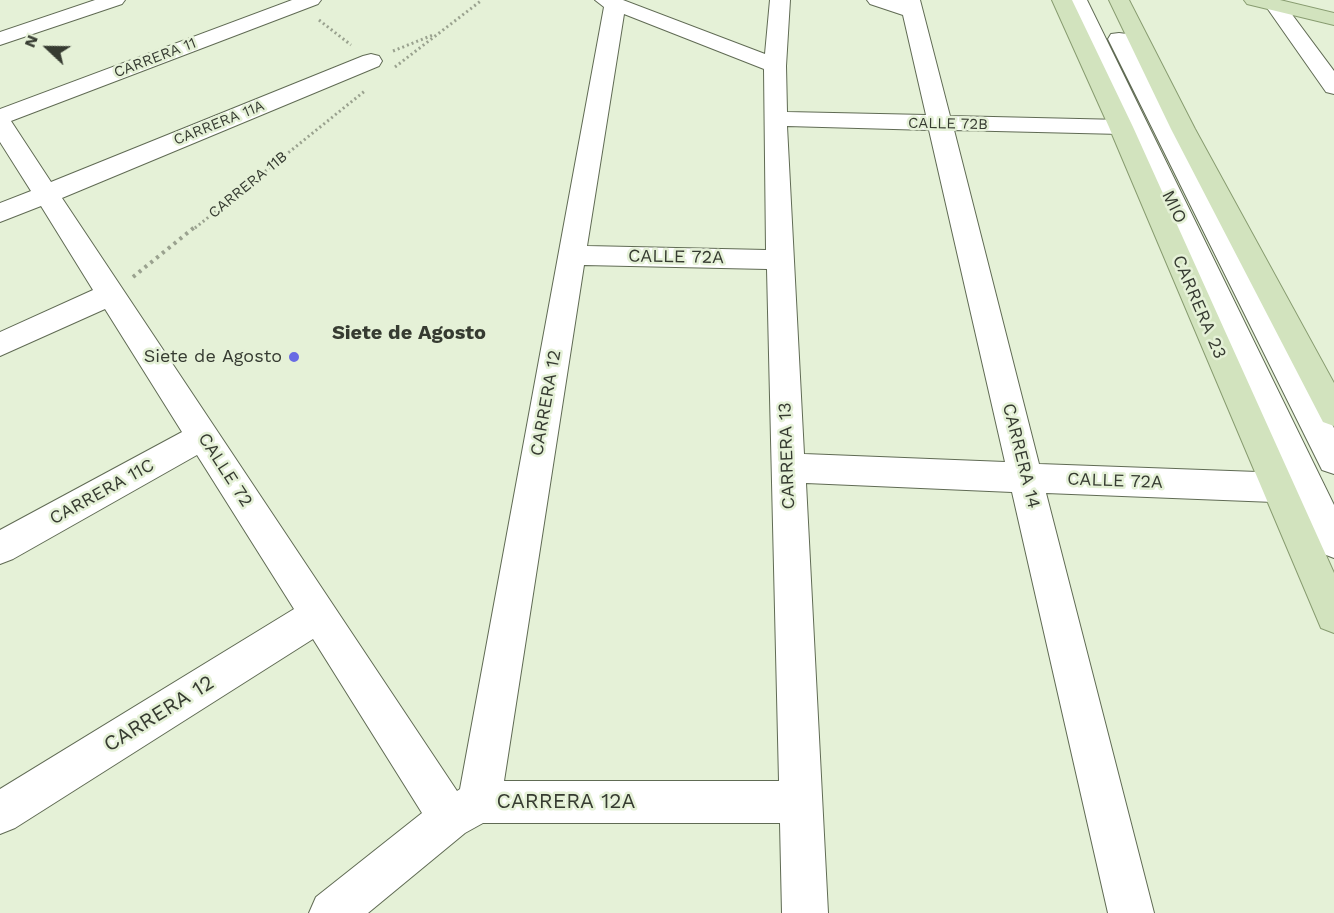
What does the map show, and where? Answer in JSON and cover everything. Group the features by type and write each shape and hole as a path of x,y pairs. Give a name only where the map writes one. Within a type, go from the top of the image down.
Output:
{"main road":[{"name":"CARRERA 23","path":"1062,0 1120,127 1307,489 1334,615"},
{"path":"1119,0 1183,129 1334,413"},
{"path":"1264,3 1334,19"}],"street":[{"path":"0,39 115,0"},
{"name":"CARRERA 13","path":"780,0 775,66 775,119 805,913"},
{"path":"877,0 911,5"},
{"name":"MIO","path":"1077,0 1334,542"},
{"name":"MIO","path":"1100,0 1334,460"},
{"name":"CARRERA 11","path":"0,117 305,2"},
{"path":"610,2 775,66"},
{"name":"CARRERA 12","path":"465,810 571,255 610,2"},
{"path":"1264,3 1334,87"},
{"name":"CARRERA 14","path":"911,5 1131,913"},
{"name":"CARRERA 11A","path":"0,213 381,65"},
{"name":"CALLE 72B","path":"775,119 1120,127"},
{"name":"CALLE 72","path":"0,123 318,614 465,810"},
{"name":"CALLE 72A","path":"571,255 781,260"},
{"path":"0,345 111,294"},
{"name":"CARRERA 11C","path":"0,548 203,436"},
{"name":"CALLE 72A","path":"788,468 1307,489"},
{"name":"CARRERA 12","path":"0,813 318,614"},
{"name":"CARRERA 12A","path":"465,810 801,802"},
{"path":"333,913 465,810"}],"path":[{"path":"381,65 438,33 482,0"},
{"path":"305,2 381,65"},
{"path":"381,65 438,33"},
{"name":"CARRERA 11B","path":"111,294 372,85"}],"place":[{"name":"Siete de Agosto","path":"294,357"}],"district":[{"name":"Siete de Agosto","path":"409,333"}]}
